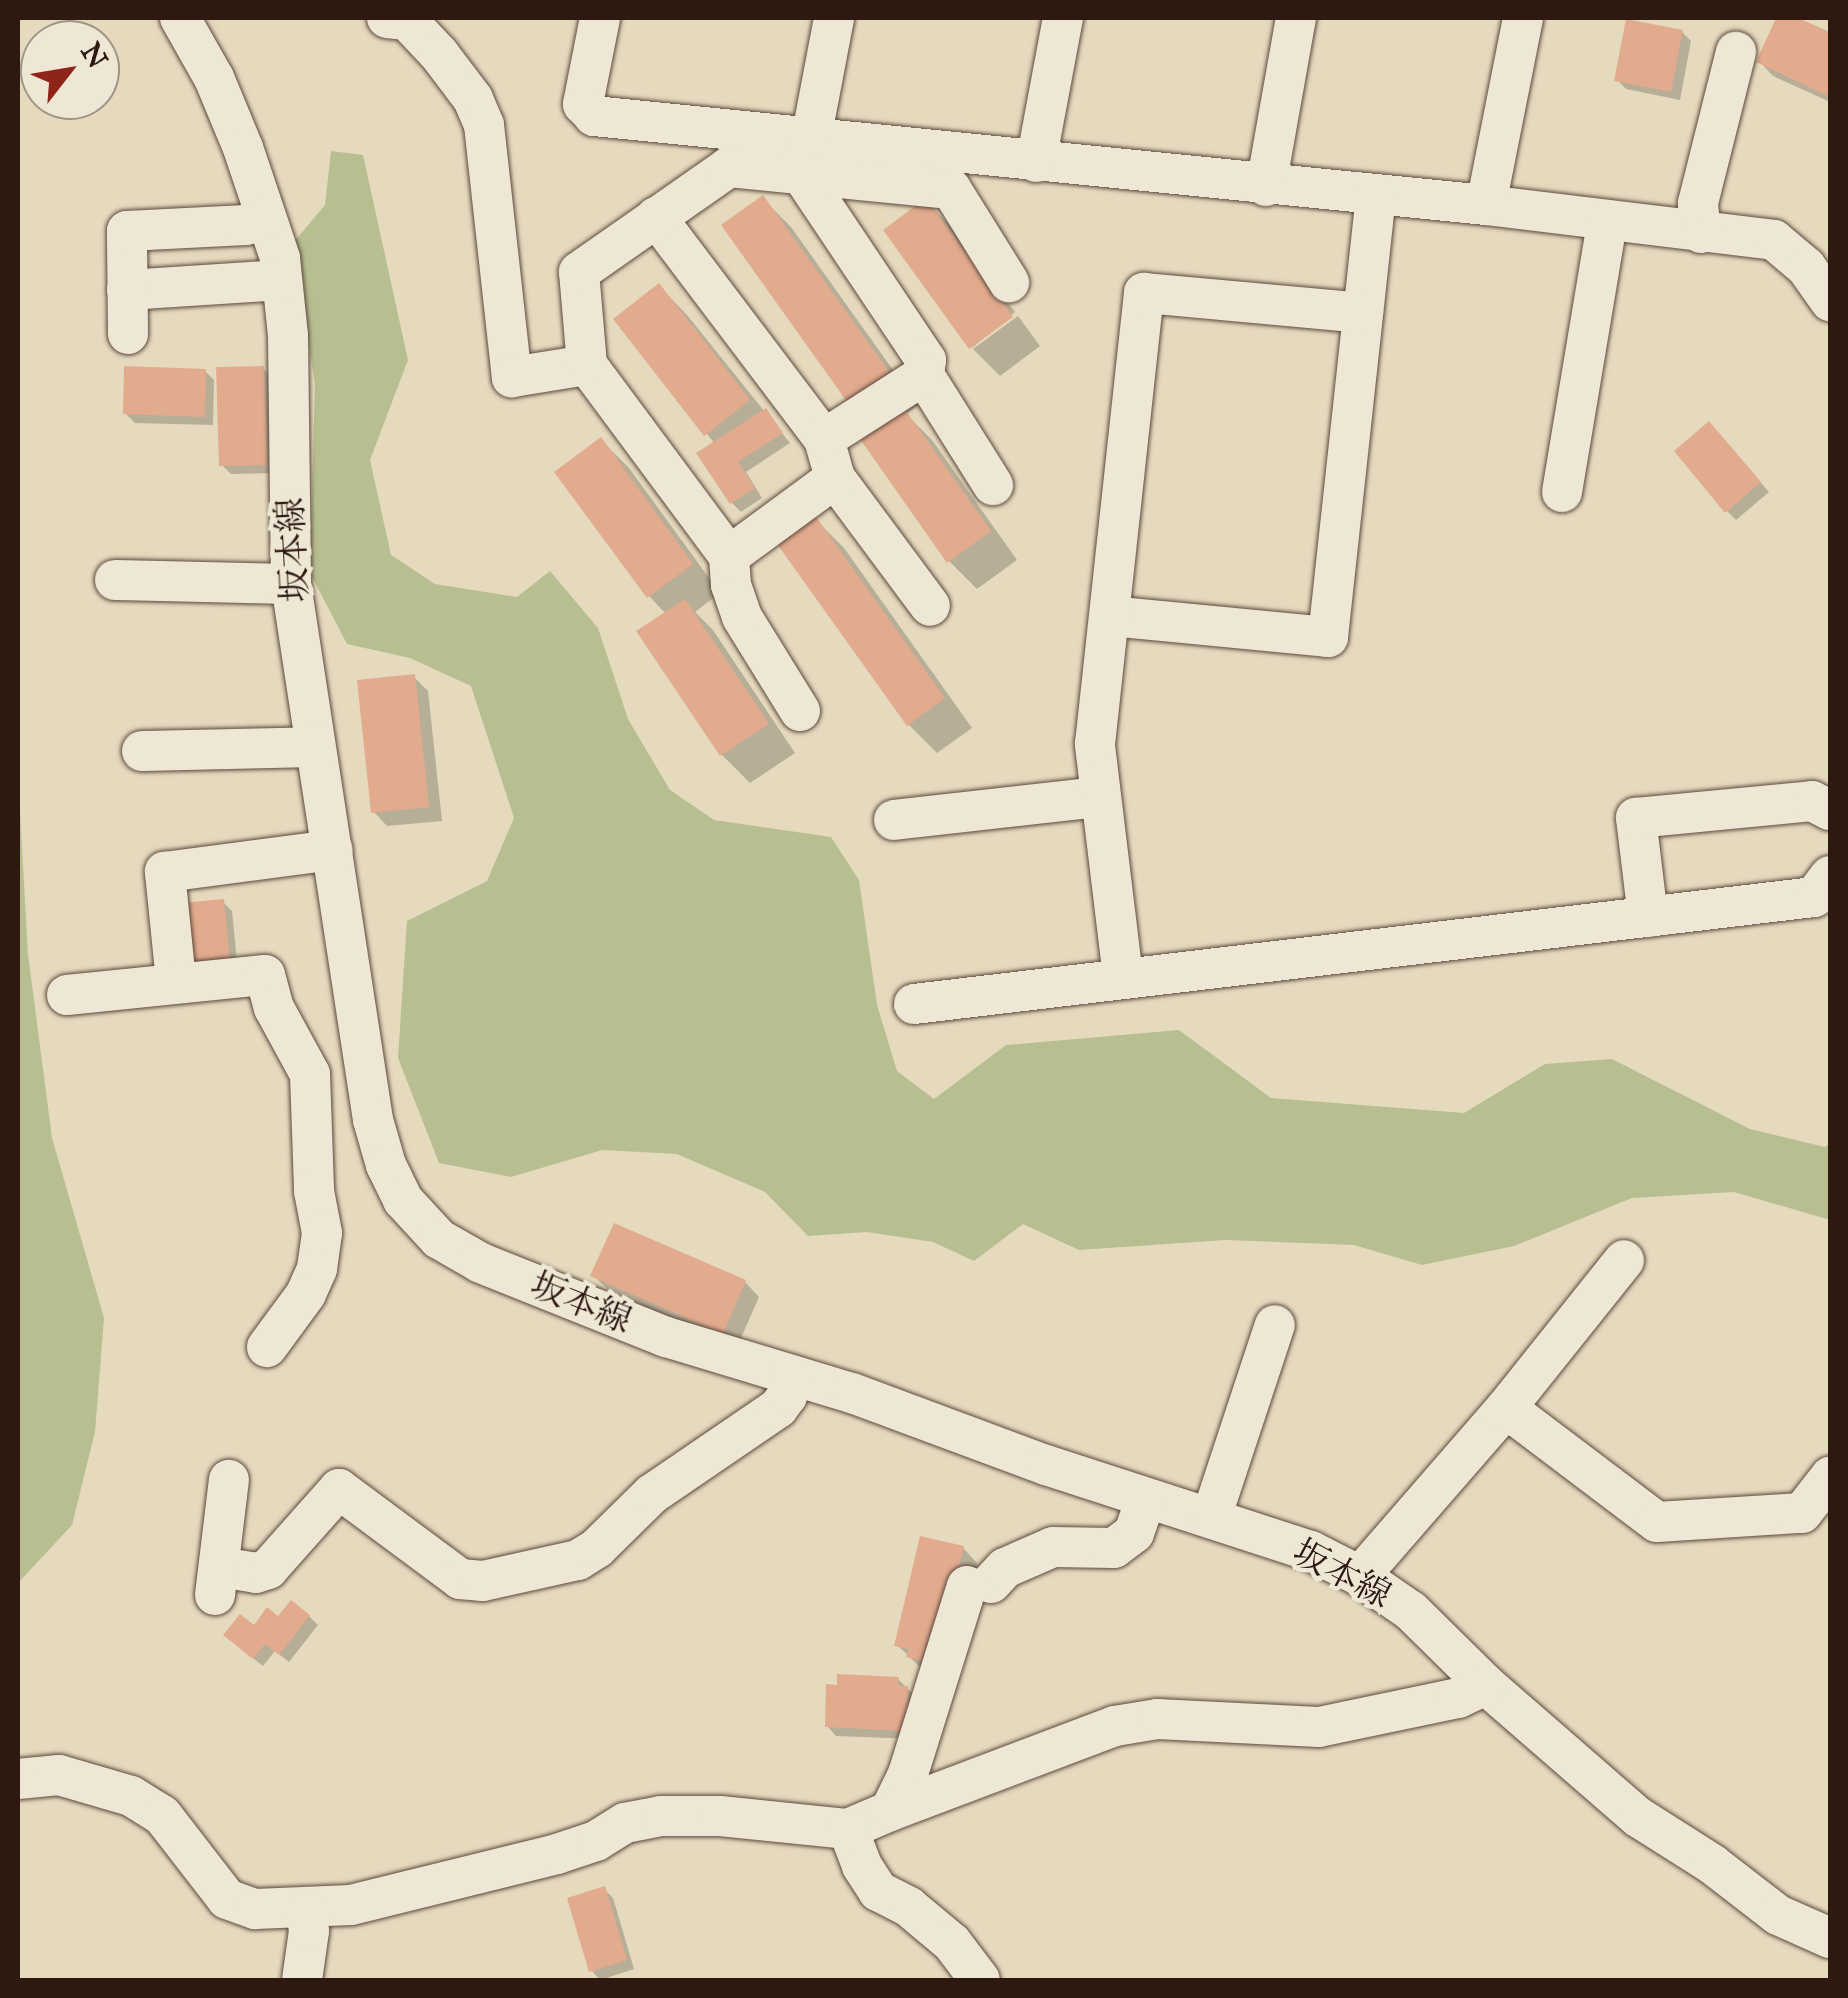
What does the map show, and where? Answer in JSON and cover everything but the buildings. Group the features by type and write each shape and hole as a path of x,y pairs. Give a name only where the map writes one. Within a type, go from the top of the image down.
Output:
{"street":[{"name":"坂本線","path":"180,18 214,78 266,218 282,280 288,336 290,584 373,1120 386,1165 404,1200 439,1239 481,1262 666,1337 852,1393 1146,1499 1311,1551 1360,1576 1411,1610 1486,1685 1638,1817 1712,1864 1778,1914 1830,1938"},
{"path":"388,18 408,20 474,99 484,125 512,377 586,366"},
{"path":"600,18 584,104 594,116 951,189 1008,282"},
{"path":"834,18 806,157 926,360 924,374 993,485"},
{"path":"1036,162 1063,18"},
{"path":"1266,186 1296,18"},
{"path":"1486,205 1522,18"},
{"path":"1700,234 1698,203 1736,52"},
{"path":"800,712 742,617 731,584 730,556 586,366 579,272 729,166 806,157 1036,162 1486,205 1607,223 1774,240 1806,266 1830,300"},
{"path":"1110,616 1328,637 1376,197"},
{"path":"656,217 824,440 834,478 930,606"},
{"path":"128,334 127,231 246,225 266,218"},
{"path":"1562,492 1607,223"},
{"path":"127,290 282,280"},
{"path":"1123,977 1095,744 1144,294 1363,313"},
{"path":"824,440 924,374"},
{"path":"730,556 834,478"},
{"path":"115,580 290,584"},
{"path":"142,751 315,747"},
{"path":"894,820 1100,797"},
{"path":"1648,917 1636,818 1812,800 1830,810"},
{"path":"176,981 164,872 333,850"},
{"path":"914,1004 1814,897 1830,876"},
{"path":"68,995 176,981 266,975 274,1008 310,1074 314,1191 322,1233 316,1269 306,1294 267,1347"},
{"path":"1360,1576 1506,1408 1624,1260"},
{"path":"1212,1518 1275,1325"},
{"path":"229,1480 217,1581 268,1568 339,1489 460,1579 484,1581 578,1560 597,1548 652,1494 778,1408 791,1376"},
{"path":"1506,1408 1657,1522 1802,1513 1830,1477"},
{"path":"890,1810 908,1774 979,1585 1005,1568 1053,1547 1114,1548 1134,1533 1146,1499"},
{"path":"18,1779 58,1775 131,1796 162,1814 227,1899 255,1909 306,1908 351,1905 557,1854 596,1841 625,1822 660,1816 720,1816 848,1829 1116,1726 1158,1719 1319,1727 1458,1698 1486,1685"},
{"path":"848,1829 862,1866 878,1891 909,1907 952,1943 980,1980"},
{"path":"302,1980 308,1931 306,1908"}],"green space":[{"path":"331,151 363,155 408,360 370,460 391,555 435,584 517,597 550,571 598,628 628,719 670,790 714,820 831,837 859,880 877,1005 897,1071 934,1099 1006,1045 1179,1030 1271,1098 1464,1113 1545,1064 1612,1059 1750,1129 1825,1147 1830,1143 1830,1220 1734,1192 1632,1198 1514,1246 1422,1265 1354,1245 1225,1240 1079,1250 1023,1224 974,1261 933,1242 867,1232 808,1236 765,1192 677,1154 602,1150 511,1177 439,1163 398,1058 407,921 487,881 514,818 471,686 410,658 347,644 310,573 315,384 293,243 325,205"},
{"path":"18,774 28,954 52,1138 104,1318 95,1432 72,1525 18,1583"}]}
